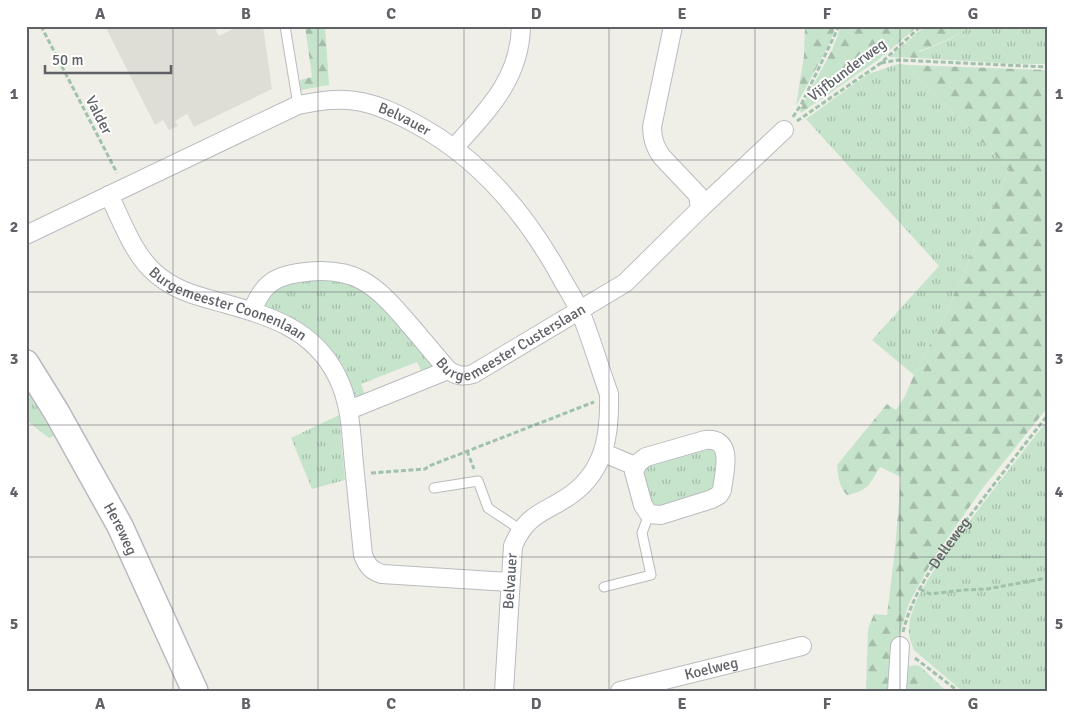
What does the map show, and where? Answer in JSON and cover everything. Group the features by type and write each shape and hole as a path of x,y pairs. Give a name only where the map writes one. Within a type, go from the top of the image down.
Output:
{"street":[{"path":"454,148 500,95 517,54 521,26"},
{"path":"673,26 652,127 653,138 662,157 698,195 700,210"},
{"name":"Belvauer","path":"26,235 298,105 334,99 360,101 386,108 434,134 478,168 509,201 535,233 579,310 609,396 610,423 604,453 579,488 572,495 535,516 521,530 513,546 509,582 504,691"},
{"name":"Burgemeester Custerslaan","path":"252,311 263,289 269,283 282,277 325,270 342,273 368,283 388,299 448,370 458,376 473,374 625,283 784,130"},
{"name":"Burgemeester Coonenlaan","path":"117,191 140,255 153,271 179,289 252,311 287,324 300,332 319,350 337,376 349,410 363,554 370,568 382,574 509,582"},
{"path":"349,410 448,370"},
{"name":"Hereweg","path":"29,372 57,413 120,526 195,691"},
{"path":"705,440 714,441 724,449 722,490 716,497 661,515 649,514 643,505 634,472 635,466 646,457 705,440"},
{"path":"604,453 635,466"},
{"name":"Koelweg","path":"620,691 802,646"},
{"path":"897,691 900,646"}],"lane":[{"path":"285,26 298,105"},
{"path":"434,488 478,481 488,508 521,530"},
{"path":"604,587 651,575 642,534 649,514"}],"path":[{"name":"Valder","path":"41,26 117,191"},
{"path":"784,130 802,103 839,26"},
{"name":"Vijfbunderweg","path":"784,130 881,63 921,26"},
{"path":"881,63 898,60 1047,66"},
{"path":"355,474 425,468 609,396"},
{"name":"Delleweg","path":"900,646 905,625 920,589 950,541 1047,416"},
{"path":"467,451 478,481"},
{"path":"920,589 930,594 987,589 1047,578"},
{"path":"900,646 958,691"}],"shaded area":[{"path":"105,26 214,26 219,36 239,26 263,26 272,89 194,127 187,114 175,121 178,126 169,130 163,120 155,125"}],"green space":[{"path":"305,26 325,26 329,85 301,90 300,80 312,77"},
{"path":"805,26 836,26 828,46 796,106 804,56"},
{"path":"841,26 918,26 878,60 801,113 800,110 832,50"},
{"path":"925,26 969,26 946,41 919,51 919,58 890,57"},
{"path":"969,26 1047,26 1047,64 919,58 919,52 952,38"},
{"path":"898,64 909,65 914,73 1009,169 946,314 914,375 872,340 939,266 806,119 868,74"},
{"path":"909,65 1047,70 1047,408 982,489 935,556 916,590 909,603 897,643 894,691 866,691 868,629 874,614 887,615 901,477 880,467 868,486 847,495 838,477 837,465 887,404 896,410 905,396 946,314 1009,169 914,73"},
{"path":"329,277 368,290 438,367 423,375 417,362 361,384 366,398 355,401 346,381 267,308 265,303 278,285"},
{"path":"26,389 54,436 49,438 26,420"},
{"path":"339,415 345,480 312,489 291,438"},
{"path":"1047,421 1047,691 962,691 914,650 909,628 915,604 937,566"},
{"path":"707,445 717,447 717,489 653,510 641,467"},
{"path":"920,666 946,691 902,691 906,667"}]}
